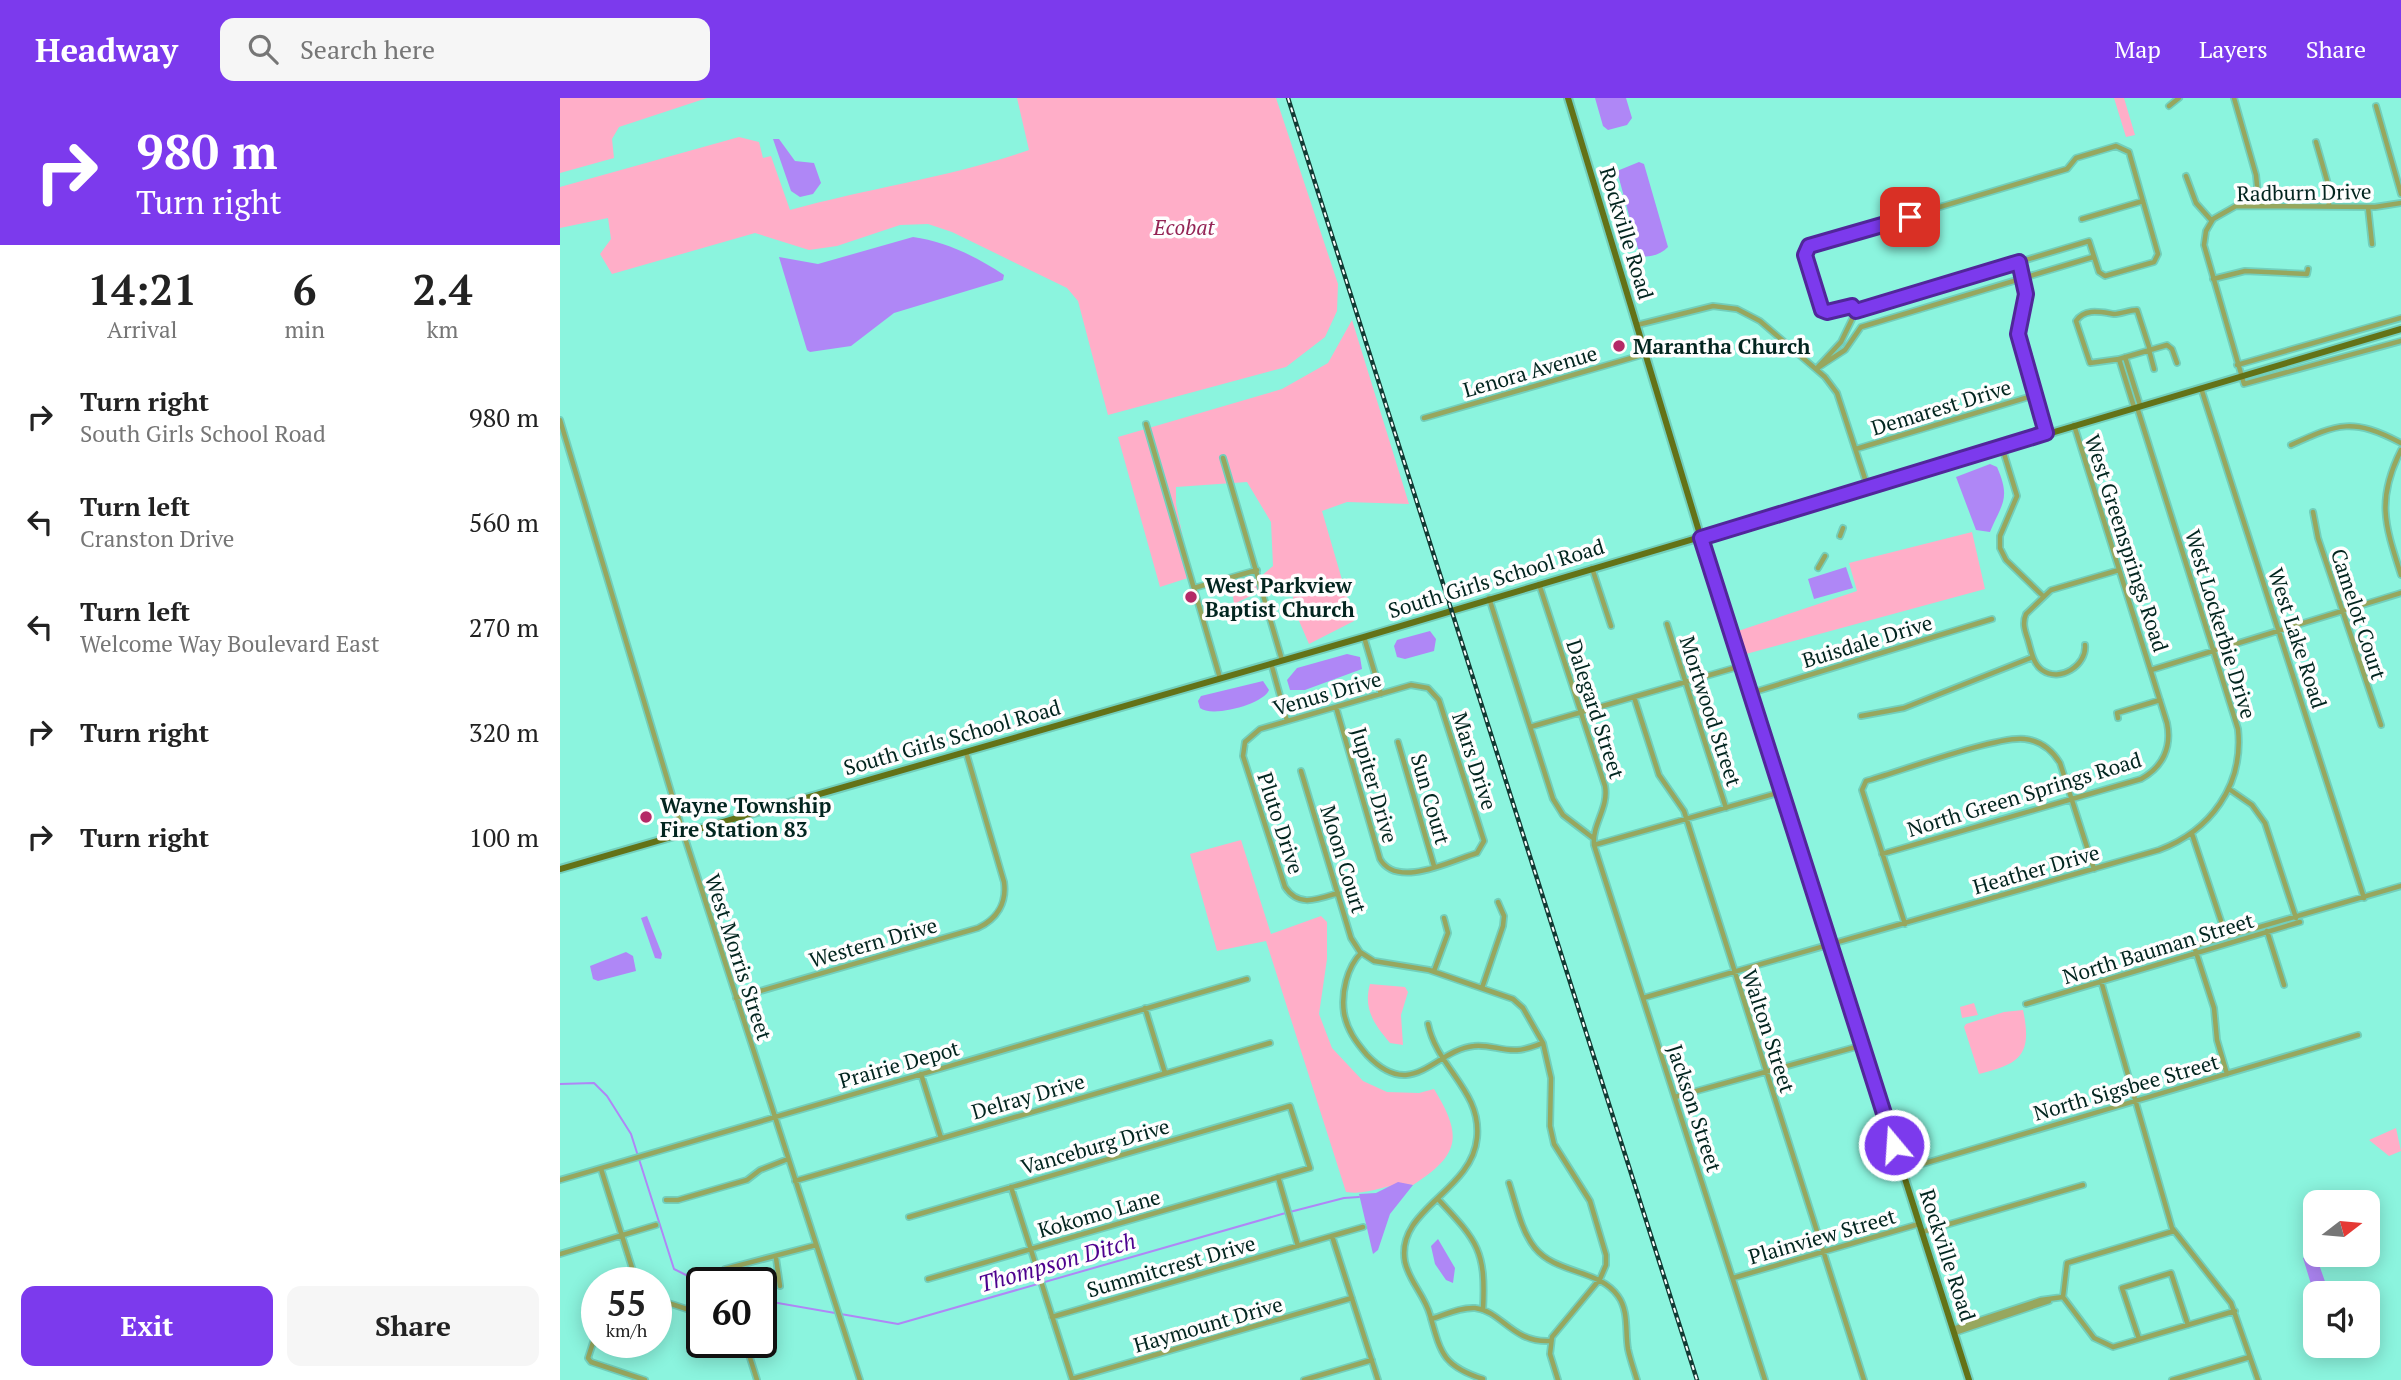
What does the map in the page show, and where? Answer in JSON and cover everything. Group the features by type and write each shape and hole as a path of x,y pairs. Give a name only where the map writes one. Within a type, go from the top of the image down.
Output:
{"main road":[{"name":"Rockville Road","path":"1568,98 1741,666 1969,1380"},
{"name":"South Girls School Road","path":"560,869 1364,637 2401,329"}],"street":[{"path":"2169,106 2179,98"},
{"path":"2234,98 2256,175 2259,205"},
{"path":"2376,106 2401,194"},
{"path":"2316,142 2328,184 2329,206"},
{"path":"1816,369 1841,342 1856,311 2089,241 2096,267 2103,275 2109,276 2157,260 2158,254 2129,152 2116,145 2077,158 2067,169 1809,246 1805,251 1824,312 1850,306 1856,311"},
{"path":"2186,176 2196,203 2212,221 2204,246 2242,382 2250,385 2401,341"},
{"path":"2082,219 2143,201"},
{"name":"Radburn Drive","path":"2212,221 2232,207 2368,207 2401,203"},
{"path":"2368,207 2367,225 2372,244"},
{"path":"1816,369 1845,350 1861,327 2093,257"},
{"path":"2019,262 2026,299 2018,334 2046,433"},
{"path":"2213,279 2245,271 2307,274 2308,269"},
{"path":"1637,326 1696,308 1731,308 1760,321 1816,369 1837,393 1868,489"},
{"path":"2154,369 2150,350 2137,310 2116,314 2100,310 2081,315 2076,321 2087,361 2095,363 2122,358 2150,350 2170,346 2177,363"},
{"path":"2237,365 2401,318"},
{"name":"Lenora Avenue","path":"1424,418 1645,354"},
{"name":"West Lockerbie Drive","path":"2122,358 2238,732 2237,762 2229,789"},
{"name":"West Lake Road","path":"2201,387 2364,898"},
{"name":"Demarest Drive","path":"1856,449 2035,395"},
{"name":"West Morris Street","path":"560,420 682,832 860,1380"},
{"path":"1146,424 1220,678"},
{"name":"West Greensprings Road","path":"2074,425 2151,670"},
{"path":"2291,445 2320,433 2352,425 2373,429 2401,443"},
{"path":"2002,447 2017,498 2000,536 2000,548 2006,560 2043,596"},
{"path":"2401,450 2389,476 2384,508 2386,525 2401,575"},
{"path":"1223,458 1282,660"},
{"name":"Camelot Court","path":"2313,512 2318,538 2381,725"},
{"path":"1840,536 1843,527"},
{"path":"1818,568 1825,556"},
{"path":"1592,568 1611,626"},
{"path":"1194,588 1256,570"},
{"path":"2085,645 2081,663 2059,673 2043,671 2033,657 2024,620 2043,596 2055,588 2119,570"},
{"name":"Dalegard Street","path":"1539,583 1606,794 1594,842"},
{"path":"2151,670 2401,593"},
{"path":"1489,598 1557,807 1594,842 1782,792"},
{"name":"Buisdale Drive","path":"1750,693 1992,619"},
{"name":"Mortwood Street","path":"1667,624 1726,807"},
{"path":"1364,637 1381,694"},
{"path":"1861,716 1904,708 2033,657"},
{"path":"1271,663 1287,721"},
{"path":"1530,727 1741,666"},
{"name":"North Green Springs Road","path":"1882,854 2141,779 2155,770 2165,755 2169,741 2151,670"},
{"name":"Venus Drive","path":"1243,749 1253,732 1414,685 1428,688"},
{"name":"Mars Drive","path":"1428,688 1439,700 1484,839 1483,847 1476,854 1434,866"},
{"name":"Walton Street","path":"1634,697 1659,775 1680,804 1686,819 1864,1380"},
{"path":"2118,718 2117,713 2160,700"},
{"name":"Jupiter Drive","path":"1336,706 1380,859 1389,870 1404,874 1434,866"},
{"path":"1905,925 1862,785 2004,740 2022,738 2041,744 2052,752 2060,763 2094,869"},
{"name":"Sun Court","path":"1398,742 1434,866"},
{"name":"Pluto Drive","path":"1243,749 1285,886 1297,899 1312,901 1338,893"},
{"name":"Western Drive","path":"736,998 978,928 997,914 1004,897 1004,882 966,751"},
{"name":"Moon Court","path":"1301,771 1351,938 1361,953"},
{"path":"2229,789 2252,805 2265,823 2297,916 2292,924"},
{"name":"Heather Drive","path":"1643,998 2159,850 2192,834 2213,814 2229,789"},
{"path":"2192,834 2227,936"},
{"name":"Jackson Street","path":"1594,842 1765,1380"},
{"name":"North Bauman Street","path":"2197,952 2194,946 2401,886"},
{"path":"1482,988 1503,926 1504,916 1498,902"},
{"path":"1434,971 1448,933 1444,918"},
{"name":"North Bauman Street","path":"2025,1004 2300,922"},
{"path":"2267,932 2284,985"},
{"path":"2197,952 2214,1008 2218,1045 2227,1074"},
{"path":"1543,1043 1518,1050 1473,1046 1422,1071 1399,1073 1377,1063 1358,1045 1347,1024 1343,1003 1350,970 1361,953 1381,963 1434,971 1482,988 1518,1003 1543,1043 1551,1078 1550,1126 1554,1144 1590,1201 1606,1260 1598,1281 1556,1330 1550,1341 1550,1354 1558,1380"},
{"name":"Prairie Depot","path":"560,1181 1247,979"},
{"path":"2101,981 2174,1231 2225,1293 2235,1311 2258,1380"},
{"path":"1145,1008 1165,1073"},
{"path":"1428,1024 1443,1060 1470,1096 1477,1117 1478,1137 1466,1172 1415,1222 1405,1246 1407,1268 1425,1300 1440,1349 1449,1363 1460,1371 1483,1379"},
{"name":"North Sigsbee Street","path":"1902,1170 2358,1035"},
{"name":"Delray Drive","path":"795,1181 1270,1042"},
{"path":"1675,1097 1863,1045"},
{"path":"921,1074 942,1138"},
{"name":"Kokomo Lane","path":"928,1279 1310,1168 1290,1106"},
{"name":"Vanceburg Drive","path":"909,1217 1290,1106"},
{"path":"666,1200 678,1200 747,1180 760,1170 788,1159"},
{"path":"601,1168 632,1267"},
{"path":"1278,1177 1298,1246"},
{"path":"1509,1183 1527,1235 1536,1250 1554,1263 1598,1281 1614,1291 1623,1304 1628,1349 1637,1380"},
{"path":"1922,1232 2083,1185"},
{"path":"1011,1187 1072,1380"},
{"path":"1438,1199 1470,1234 1480,1252 1485,1275 1483,1310"},
{"name":"Plainview Street","path":"1733,1278 1919,1224"},
{"path":"560,1254 656,1225"},
{"name":"Summitcrest Drive","path":"1052,1317 1363,1227"},
{"path":"2174,1231 2067,1262 2063,1297 2101,1343 2113,1347 2235,1311"},
{"path":"1332,1236 1378,1380"},
{"path":"734,1267 776,1258 816,1245"},
{"path":"776,1258 780,1286"},
{"path":"2139,1339 2122,1288 2171,1273 2188,1325"},
{"path":"1954,1331 2028,1304 2063,1297"},
{"name":"Haymount Drive","path":"1072,1380 1352,1298"},
{"path":"1431,1319 1467,1308 1483,1310 1518,1335 1550,1341"},
{"path":"2172,1380 2250,1357"},
{"path":"588,1358 591,1362 645,1380"},
{"path":"750,1358 757,1380"},
{"path":"1304,1380 1372,1360"}],"green space":[{"path":"560,98 707,98 619,127 612,139 614,158 560,173"},
{"name":"Ecobat","path":"1017,98 1276,98 1338,284 1337,311 1325,337 1286,367 1108,415 1078,301 1067,288 952,232 928,224 900,225 837,246 809,250 755,233 612,274 600,254 611,239 608,218 560,228 560,187 739,137 759,142 763,158 771,156 790,210 1000,159 1029,150"},
{"path":"2114,98 2124,98 2135,135 2126,137"},
{"path":"1352,320 1409,504 1347,502 1322,511 1354,621 1309,644 1293,607 1293,596 1276,596 1265,589 1234,604 1232,590 1251,585 1273,566 1271,522 1247,482 1176,487 1176,504 1191,577 1160,587 1118,437 1282,389 1328,363"},
{"path":"1972,532 1985,589 1746,654 1738,631 1857,591 1849,563"},
{"path":"1241,840 1271,934 1321,916 1327,922 1327,959 1319,1014 1332,1048 1363,1081 1387,1092 1419,1093 1434,1089 1443,1105 1452,1132 1448,1154 1429,1174 1413,1185 1346,1192 1266,941 1217,951 1190,854"},
{"path":"1370,984 1405,987 1408,992 1401,1015 1403,1045 1390,1043 1371,1016 1368,1001"},
{"path":"1974,1003 1978,1015 1962,1018 1960,1007"},
{"path":"2023,1010 2026,1038 2020,1056 2004,1066 1979,1074 1964,1027 1966,1024 2004,1012"},
{"path":"2396,1128 2401,1151 2389,1156 2369,1140"}],"shaded area":[{"path":"1595,98 1626,98 1632,118 1627,125 1608,130 1603,126"},
{"path":"773,139 779,139 795,161 814,163 821,183 813,194 800,197 791,191"},
{"path":"1639,162 1644,164 1668,247 1648,256 1640,256 1617,171"},
{"path":"913,237 937,242 972,256 1004,275 1003,280 894,313 851,346 810,352 807,350 779,257 818,264"},
{"path":"1990,464 1997,467 2004,494 1990,532 1976,530 1956,477"},
{"path":"1846,567 1853,588 1814,599 1808,579"},
{"path":"1430,631 1436,639 1434,651 1405,659 1397,657 1394,646 1397,640"},
{"path":"1347,654 1360,657 1362,669 1305,690 1290,690 1287,680 1297,668"},
{"path":"1263,681 1269,690 1258,700 1226,710 1206,711 1200,708 1198,701 1201,696"},
{"path":"647,916 662,954 661,959 655,958 641,918"},
{"path":"626,952 633,956 636,971 598,981 593,979 590,966"},
{"path":"1398,1182 1413,1185 1390,1214 1378,1250 1373,1254 1359,1194 1376,1193"},
{"path":"1438,1239 1455,1268 1453,1283 1446,1280 1435,1264 1431,1246"},
{"path":"2306,1267 2320,1267 2325,1281 2310,1281"}],"waterway":[{"name":"Thompson Ditch","path":"560,1084 594,1083 607,1096 631,1134 674,1269 686,1275"},
{"name":"Thompson Ditch","path":"777,1303 898,1324 1282,1214 1344,1198 1359,1197"}],"railway":[{"path":"1288,98 1697,1380"}],"place":[{"name":"Marantha Church","path":"1619,346"},
{"name":"West Parkview Baptist Church","path":"1191,597"},
{"name":"Wayne Township Fire Station 83","path":"646,817"}],"route":[{"path":"1894,1145 1701,538 2046,433 2018,334 2026,299 2019,262 1856,311 1852,306 1827,312 1822,310 1805,255 1809,246 1910,217"}]}
